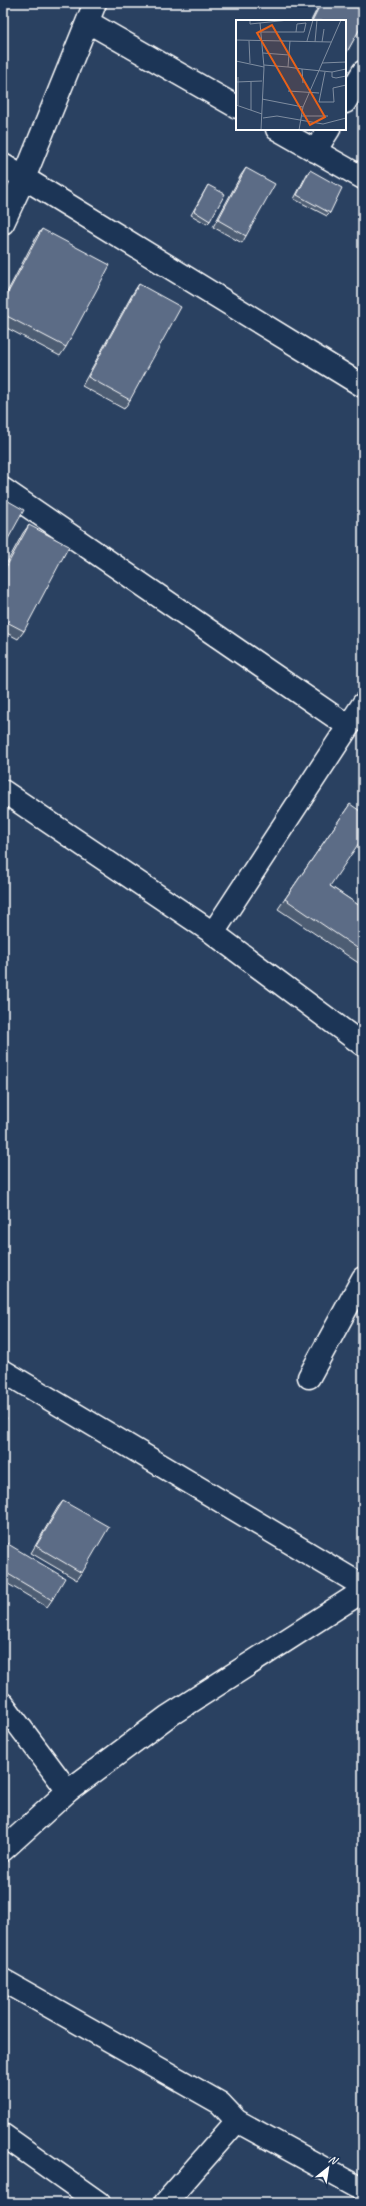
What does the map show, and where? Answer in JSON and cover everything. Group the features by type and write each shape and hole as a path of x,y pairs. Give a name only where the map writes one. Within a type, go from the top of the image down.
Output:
{"street":[{"path":"3,223 24,178 91,12 236,105"},
{"path":"346,100 363,72"},
{"path":"279,130 363,178"},
{"path":"315,151 328,130"},
{"path":"3,165 363,386"},
{"path":"3,489 348,726"},
{"path":"213,933 363,704"},
{"path":"3,791 213,933 363,1045"},
{"path":"310,1377 363,1278"},
{"path":"3,1371 363,1586"},
{"path":"3,1850 68,1792 167,1717 363,1591"},
{"path":"3,1704 68,1792"},
{"path":"3,1980 220,2103 236,2121 363,2190"},
{"path":"164,2203 236,2121"},
{"path":"3,2135 99,2203"}],"building":[{"path":"321,3 352,3 363,9 363,23 347,52 346,20 312,20"},
{"path":"246,168 275,184 246,236 218,220"},
{"path":"310,170 342,188 330,213 297,195"},
{"path":"208,185 225,194 210,221 194,211"},
{"path":"42,229 110,265 66,347 3,314 3,302"},
{"path":"139,284 181,307 130,400 88,377"},
{"path":"3,498 24,510 3,548"},
{"path":"29,525 69,546 24,631 3,620 3,573"},
{"path":"350,804 363,813 363,837 330,886 363,908 363,952 285,899"},
{"path":"3,1415 7,1418 3,1424"},
{"path":"63,1501 109,1527 82,1573 36,1546"},
{"path":"3,1541 65,1578 52,1600 3,1571"}]}
